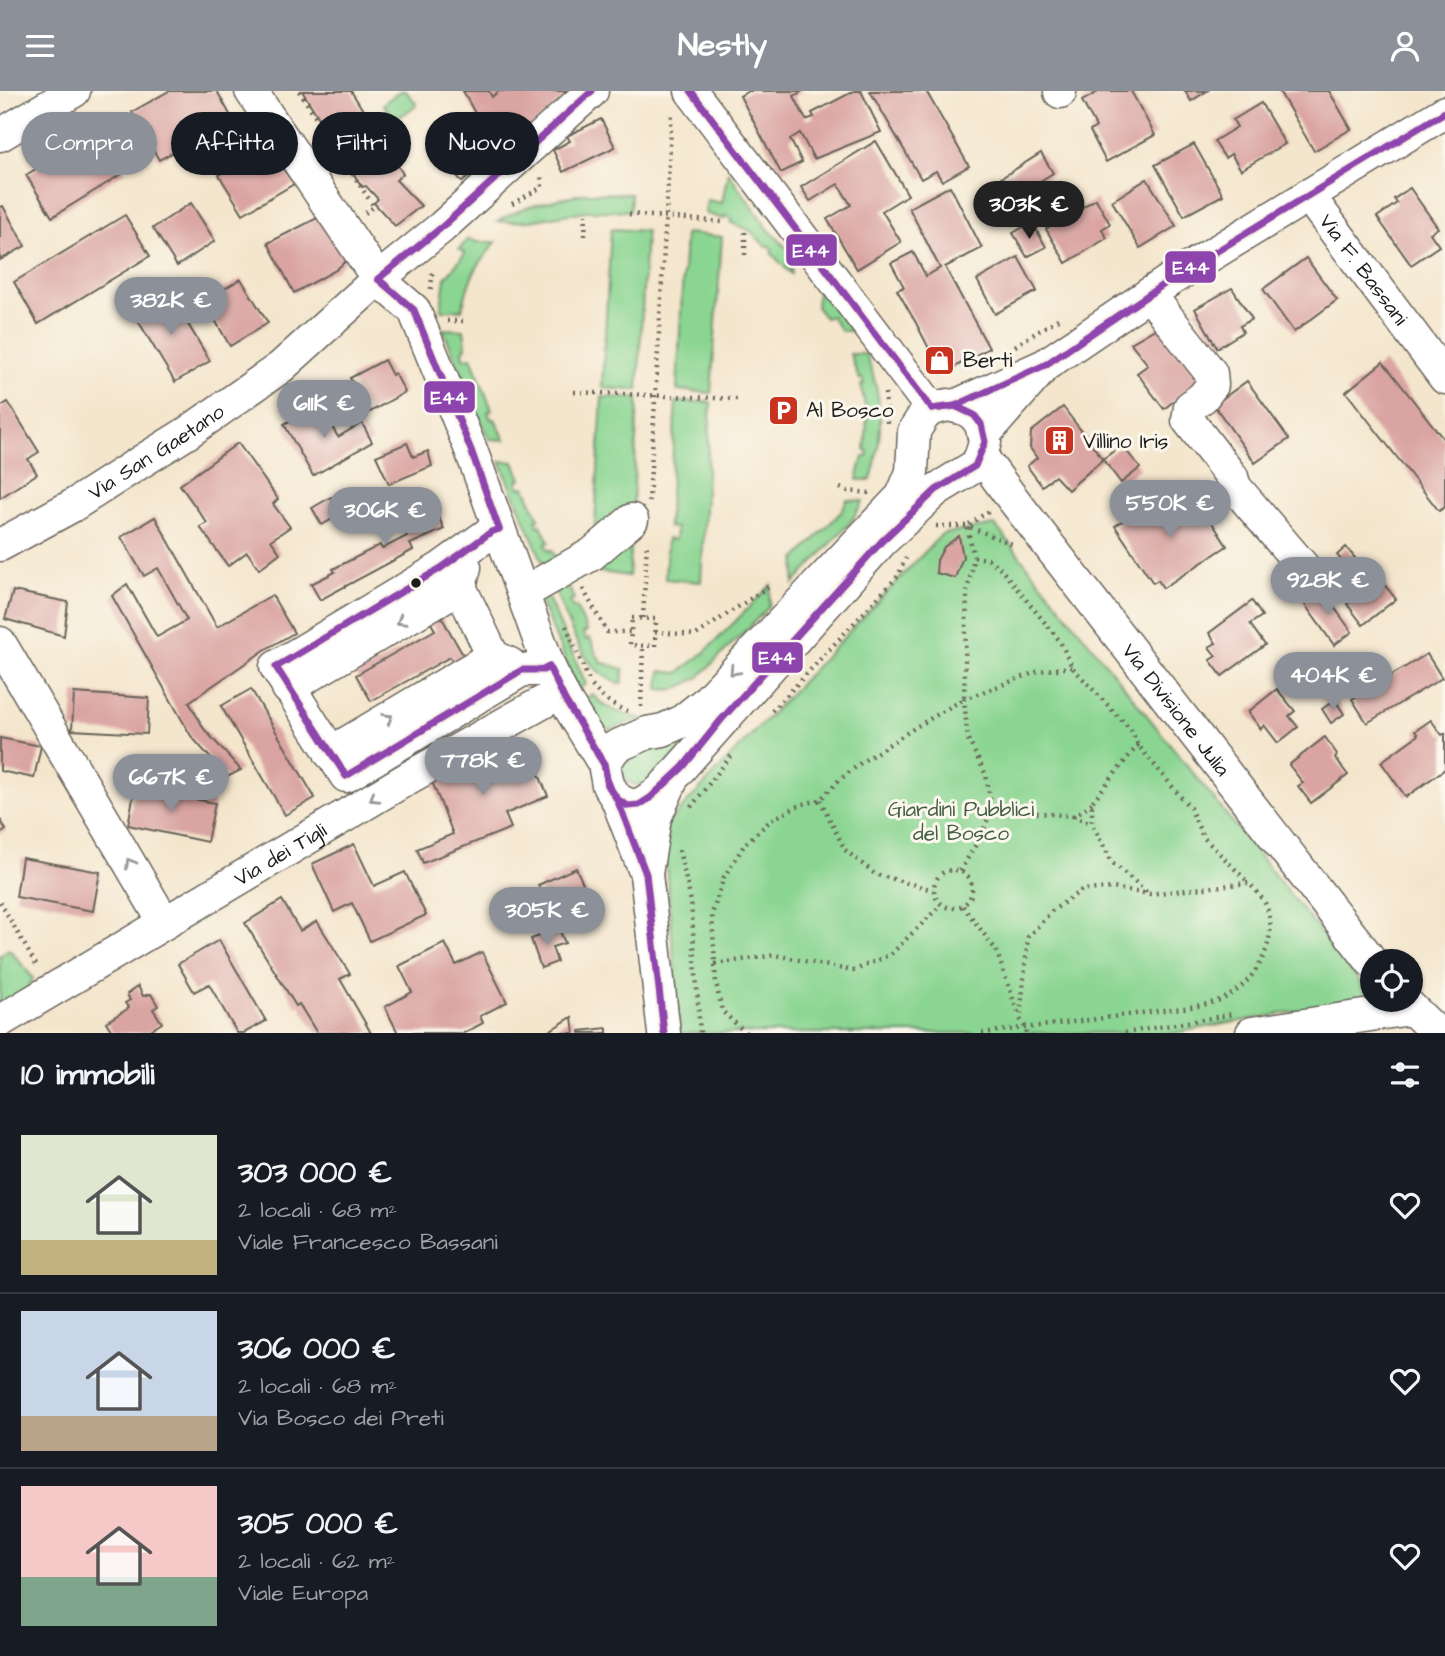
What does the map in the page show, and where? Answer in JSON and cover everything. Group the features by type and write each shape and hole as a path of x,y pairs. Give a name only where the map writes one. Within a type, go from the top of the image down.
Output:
{"street":[{"path":"0,135 74,91"},
{"path":"251,91 378,279 414,310 471,450 554,680 604,764 608,785 617,799 646,874 664,1033"},
{"name":"Via San Gaetano","path":"0,545 72,506 187,433 281,366 592,91"},
{"path":"682,99 944,407 965,409 974,415 983,445"},
{"path":"604,764 615,747 681,722 705,703 902,496 912,472 914,432 918,422 944,407 1045,365 1149,294 1445,112"},
{"name":"Via F. Bassani","path":"1308,195 1445,378"},
{"name":"Via San Gaetano","path":"414,310 413,278 432,235"},
{"path":"1149,294 1211,373 1212,385 1203,397 1190,407 1188,420 1232,477 1235,487 1317,583"},
{"path":"617,799 628,806 639,805 673,778 720,720 882,541 936,490 975,466 983,445 1045,365"},
{"name":"Via Divisione Julia","path":"983,445 1016,504 1362,949"},
{"path":"914,452 925,469 944,477 954,477"},
{"path":"534,587 592,554 643,519"},
{"path":"499,529 276,667 345,776 554,680"},
{"path":"470,548 460,587 493,656 554,680"},
{"path":"288,688 460,587"},
{"path":"0,643 164,922"},
{"path":"330,753 493,656"},
{"name":"Via dei Tigli","path":"0,1021 410,777 554,680"},
{"path":"646,874 655,818 673,778"},
{"path":"1245,1023 1360,1009"},
{"path":"1415,1012 1437,1033"}],"path":[{"path":"299,91 374,207 343,227"},
{"path":"643,618 643,519 655,395 665,217 682,99"},
{"path":"629,213 723,222"},
{"path":"584,236 586,215"},
{"path":"745,232 745,255"},
{"path":"883,387 887,428"},
{"path":"574,392 737,399"},
{"path":"840,488 874,493 867,505"},
{"path":"967,526 995,506"},
{"path":"928,534 936,526 967,526 1014,544"},
{"path":"960,871 981,836 992,809 986,775 968,739 964,699 967,593 974,557 967,526"},
{"path":"769,714 898,576 913,550"},
{"path":"974,557 988,559 1000,568 1060,641 1072,667 1130,730 1138,745 1190,808 1203,837 1265,902 1269,918 1267,950 1250,979 1229,996 1186,1008 1026,1030 982,1033"},
{"path":"570,567 607,632 631,632"},
{"path":"655,632 696,635 771,585"},
{"path":"632,618 656,619 655,646 630,645 631,632 632,618"},
{"path":"640,713 643,645"},
{"path":"746,1033 722,1011 715,964 712,914 724,877 745,844 771,820 800,805 820,800 862,762 964,699 1039,671 1072,667"},
{"path":"554,680 592,686 599,695 616,707 648,713"},
{"path":"1074,816 1092,802 1138,745"},
{"path":"686,814 733,753"},
{"path":"820,800 845,850 874,874 933,890"},
{"path":"1092,802 1092,824 1112,862 1149,894"},
{"path":"992,809 1074,816 1092,824"},
{"path":"677,842 691,901 700,1033"},
{"path":"947,871 960,871 971,884 971,896 963,906 952,909 941,905 933,890 937,878 947,871"},
{"path":"1020,1019 1028,937 1052,911 1083,890 1114,888 1149,894 1249,883"},
{"path":"0,902 51,990"},
{"path":"715,964 775,955 853,971 891,954 941,905"},
{"path":"963,906 996,950 1026,1030"},
{"path":"1125,1033 1245,1023"}],"green space":[{"path":"400,91 406,91 417,105 407,112 389,112 383,104"},
{"path":"728,172 768,229 793,254 791,274 771,253 773,250 768,245 766,247 751,231 731,223 732,218 725,216 723,219 705,213 707,200 722,203"},
{"path":"585,193 631,194 630,211 585,211 530,221 497,222 528,207"},
{"path":"611,229 646,231 638,390 602,388"},
{"path":"685,233 722,237 711,393 677,390"},
{"path":"469,239 476,242 496,242 474,273 462,310 441,310 445,278 465,254 459,249"},
{"path":"818,288 852,331 841,331 831,316 825,318 816,307"},
{"path":"443,329 464,330 464,358 471,357 492,410 488,412 491,419 495,419 505,440 489,439"},
{"path":"850,354 866,354 879,402 880,432 871,480 857,480 863,457 867,457 868,451 865,450 867,417 861,385 864,384 862,378 859,379"},
{"path":"602,397 638,398 633,504 594,542"},
{"path":"676,402 711,402 701,582 665,579 667,539 675,540 676,528 668,527"},
{"path":"500,461 514,462 521,479 517,481 520,488 525,487 539,519 536,520 538,526 541,525 549,542 545,544 549,551 552,550 559,566 548,575"},
{"path":"504,494 540,580 534,583 498,497"},
{"path":"847,500 863,501 853,519 794,584 796,559 841,512"},
{"name":"Giardini Pubblici del Bosco","path":"995,525 1360,982 1360,1000 1174,1033 680,1033 663,828 942,534"},
{"path":"631,537 629,576 593,571"},
{"path":"565,579 574,599 570,601 573,608 576,607 587,631 583,633 586,640 590,638 600,662 624,669 622,684 596,669 578,644 553,585"},
{"path":"771,585 769,607 698,678 674,690 659,689 661,671 678,673 704,653"},
{"path":"544,589 586,684 578,690 537,593"},
{"path":"592,694 611,709 649,720 631,721 611,730 596,726 583,701"},
{"path":"701,730 647,785 629,783 617,769 622,753"},
{"path":"9,949 33,978 28,990 0,1007 0,955"}],"building":[{"path":"169,91 217,91 229,112 171,112 171,154 159,160 157,112 132,112"},
{"path":"302,91 351,91 364,112 315,112"},
{"path":"463,91 489,91 492,97 499,91 572,91 539,120 539,112 474,112"},
{"path":"749,91 803,91 794,96 806,120 814,117 812,113 854,91 861,91 881,132 814,159 800,133 790,139 802,162 781,173 740,96"},
{"path":"870,91 926,91 969,166 942,181 936,171 921,179"},
{"path":"1100,91 1131,91 1155,135 1106,162 1090,131 1096,127 1082,101"},
{"path":"1185,91 1207,91 1191,101"},
{"path":"1279,91 1329,91 1351,129 1314,151"},
{"path":"1261,103 1285,144 1241,170 1231,154 1225,158 1214,141 1237,127 1233,120"},
{"path":"601,119 615,147 563,172 553,150 570,141 567,136"},
{"path":"876,141 908,195 882,211 901,242 857,269 827,219 851,205 838,184 810,201 801,187"},
{"path":"1194,144 1223,195 1184,216 1155,165"},
{"path":"1041,153 1053,173 1010,200 998,180"},
{"path":"26,175 120,175 52,217"},
{"path":"219,175 287,175 294,184 243,214"},
{"path":"354,175 402,175 396,180 421,206 395,226 374,203 378,199 366,186 362,187"},
{"path":"457,175 471,175 462,182"},
{"path":"1147,179 1176,226 1140,248 1112,201"},
{"path":"950,186 982,248 945,267 989,348 942,374 897,290 904,287 891,263 913,252 926,276 940,268 909,208"},
{"path":"1410,188 1438,228 1430,233 1439,246 1411,265 1377,217 1397,203 1394,199"},
{"path":"1096,199 1110,224 1102,229 1107,238 1066,263 1046,229"},
{"path":"191,203 215,241 177,266 153,228"},
{"path":"3,206 25,246 0,260 0,207"},
{"path":"325,214 348,259 336,270 294,293 268,243"},
{"path":"125,215 150,256 38,324 14,282"},
{"path":"1027,225 1031,232 1036,229 1046,247 1027,257 1013,233"},
{"path":"1018,257 1037,291 995,314 977,280"},
{"path":"1306,258 1337,300 1294,332 1263,289"},
{"path":"241,279 268,323 230,346 204,301"},
{"path":"1232,288 1252,319 1240,326 1243,332 1217,348 1195,309"},
{"path":"159,293 168,308 176,304 210,361 175,382 131,309"},
{"path":"1160,326 1201,378 1164,409 1137,373 1148,365 1131,343"},
{"path":"384,360 405,392 368,413 350,378"},
{"path":"1383,362 1445,441 1445,507 1439,511 1346,392"},
{"path":"1247,381 1289,439 1255,463 1214,405"},
{"path":"8,402 39,452 28,459 37,474 0,498 0,407"},
{"path":"319,405 338,437 362,423 372,442 313,476 284,424"},
{"name":"Villino Iris","path":"1063,407 1103,459 1068,490 1055,476 1042,486 1027,466 1037,458 1030,448 1031,432"},
{"path":"238,443 278,499 273,504 290,527 271,540 280,553 259,569 247,552 228,566 200,527 207,523 180,485"},
{"path":"407,443 413,457 428,451 432,466 389,484 376,456"},
{"path":"1122,445 1140,468 1121,483 1103,459"},
{"path":"423,492 444,529 410,544 413,550 320,600 311,584 335,572 333,569 380,545 382,549 407,536 394,505"},
{"path":"1163,494 1181,520 1202,507 1227,546 1163,588 1158,580 1153,583 1115,526"},
{"path":"331,497 341,514 322,525 312,508"},
{"path":"155,517 217,627 272,595 294,633 189,702 204,729 241,770 227,777 191,736 112,596 127,584 157,637 187,620 158,568 144,576 121,537"},
{"path":"959,536 963,557 955,578 936,573 937,560 944,547"},
{"path":"1346,547 1355,558 1346,566 1337,555"},
{"path":"418,576 487,697 457,670 450,657 371,701 356,675 435,630 426,615"},
{"path":"1379,578 1396,599 1363,625 1347,604"},
{"path":"1321,589 1352,632 1334,645 1303,602"},
{"path":"13,591 68,602 64,636 5,619"},
{"path":"1252,601 1262,616 1250,624 1265,645 1222,676 1210,660 1216,656 1209,647 1216,643 1209,633"},
{"path":"1427,654 1442,678 1367,723 1352,699"},
{"path":"251,689 315,798 285,815 221,706"},
{"path":"1277,689 1295,711 1289,716 1298,727 1278,743 1264,725 1261,729 1248,712"},
{"path":"74,693 149,698 147,734 72,730"},
{"path":"1335,700 1344,714 1331,723 1322,709"},
{"path":"1431,720 1442,735 1445,733 1445,769 1406,797 1381,762 1418,735 1415,731"},
{"path":"1325,737 1337,754 1335,758 1348,775 1311,803 1298,786 1303,783 1289,765"},
{"path":"0,738 41,746 34,778 0,771"},
{"path":"525,741 548,796 505,814 511,828 423,863 417,849 453,834 429,774 466,759 468,764"},
{"path":"135,787 215,803 207,842 128,825"},
{"path":"0,819 6,830 0,834"},
{"path":"354,844 374,886 405,872 426,915 370,941 352,903 334,912 312,864"},
{"path":"22,858 100,872 93,911 16,897"},
{"path":"576,868 596,913 560,930 538,885"},
{"path":"282,900 300,931 317,921 350,974 340,979 371,1033 317,1033 299,1004 296,1006 245,923"},
{"path":"559,929 565,943 552,947 557,962 541,968 531,939"},
{"path":"219,940 266,1021 244,1033 237,1033 209,984 194,992 178,964"},
{"path":"445,943 456,965 482,952 507,1002 480,1016 483,1023 464,1033 398,1033 385,1007 412,992 399,966"},
{"path":"138,986 143,996 151,994 158,1006 153,1009 162,1023 146,1033 113,1033 106,1022 129,1008 125,1003 130,1000 127,994"},
{"path":"572,1017 574,1033 546,1033"},
{"path":"607,1028 607,1033 580,1033 580,1031"}],"transit line":[{"name":"E44","path":"378,279 442,227 592,91"},
{"name":"E44","path":"691,91 932,409"},
{"name":"E44","path":"932,409 955,406 1045,365 1173,278 1445,112"},
{"name":"E44","path":"378,279 414,310 471,450 499,529"},
{"name":"E44","path":"549,667 565,700 604,764 608,785 617,799 628,806 639,805 650,798 683,767 721,720 882,541 936,490 975,466 985,442 981,424 974,415 955,406 932,409"},
{"name":"E44","path":"499,529 441,568 276,667 346,776 522,670 543,670 549,667"},
{"name":"E44","path":"597,753 604,764 608,785 617,799 646,874 664,1033"}],"place":[{"name":"Berti","path":"940,360"},
{"name":"Al Bosco","path":"783,410"},
{"name":"Villino Iris","path":"1060,441"}]}
